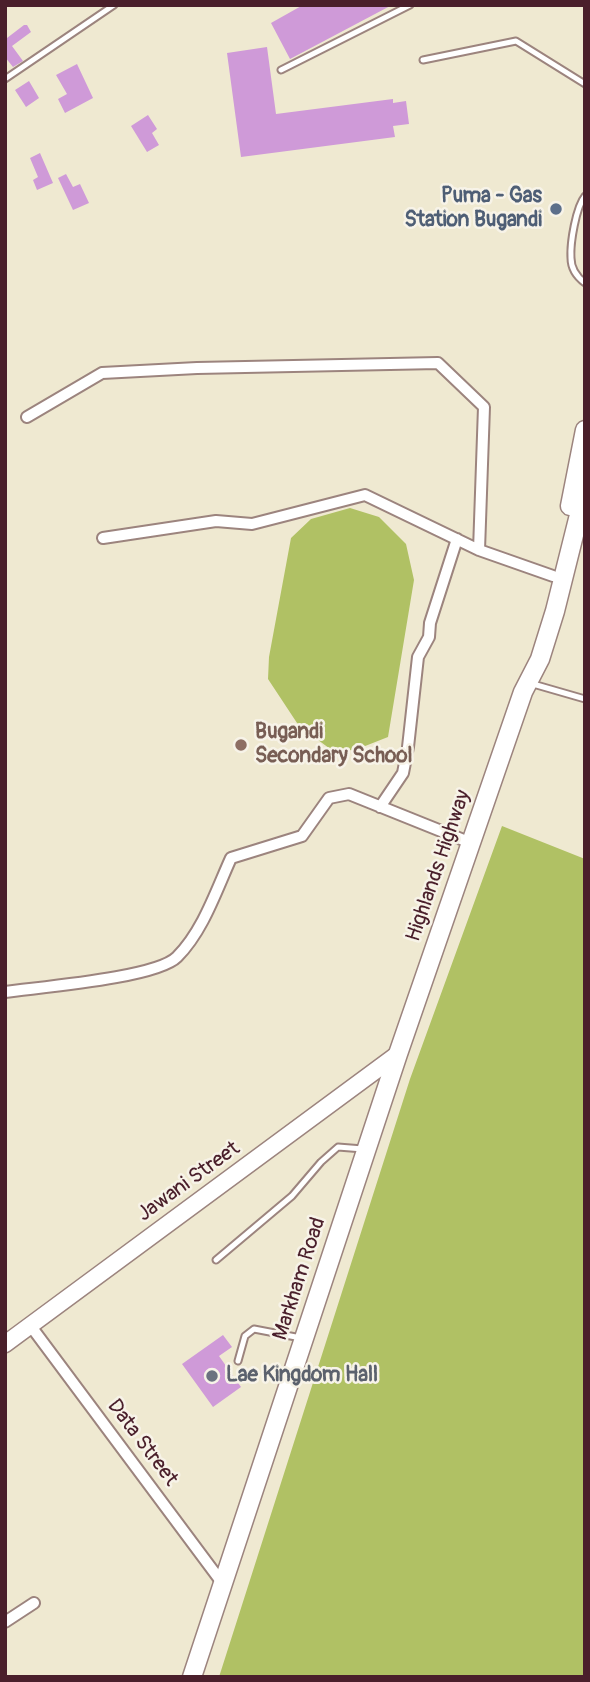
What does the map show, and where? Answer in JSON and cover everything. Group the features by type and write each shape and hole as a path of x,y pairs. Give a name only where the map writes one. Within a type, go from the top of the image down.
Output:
{"main road":[{"name":"Highlands Highway","path":"527,687 528,659 552,576 585,430"},
{"name":"Highlands Highway","path":"398,1054 527,687 540,659 585,491"},
{"name":"Markham Road","path":"192,1677 398,1054"}],"street":[{"path":"27,417 102,373 197,368 438,363 484,407 479,550"},
{"path":"103,538 216,521 252,524 365,495 479,550 552,576"},
{"path":"380,807 403,773 418,657 429,637 430,623 457,539"},
{"path":"5,992 146,972 176,959 195,934 231,858 302,836 329,798 349,794 471,843"},
{"name":"Jawani Street","path":"5,1344 398,1054"},
{"name":"Data Street","path":"30,1325 223,1584"},
{"path":"5,1622 34,1604"}],"lane":[{"path":"5,79 114,5"},
{"path":"281,70 410,5"},
{"path":"423,61 516,41 585,84"},
{"path":"585,196 577,212 570,257 577,276 585,283"},
{"path":"527,687 585,699"},
{"path":"216,1260 292,1196 321,1162 338,1147 366,1149"},
{"path":"238,1361 245,1336 254,1329 304,1339"}],"green space":[{"path":"350,508 379,517 406,544 414,580 388,737 355,750 333,751 299,726 268,679 269,657 291,538 311,519"},
{"path":"502,826 585,859 585,1677 219,1677 410,1079"}],"building":[{"path":"303,5 392,5 290,59 271,23"},
{"path":"27,25 31,32 12,46 23,61 13,67 5,57 5,36 7,38"},
{"path":"267,47 276,114 393,99 393,103 406,101 409,124 393,126 395,137 241,157 227,53"},
{"path":"77,64 93,98 65,113 58,99 67,94 56,75"},
{"path":"29,81 39,98 26,107 15,90"},
{"path":"148,115 157,129 152,133 159,145 147,152 131,126"},
{"path":"40,153 53,183 37,190 33,180 38,177 30,158"},
{"path":"66,174 73,187 80,184 89,203 73,210 58,178"},
{"name":"Lae Kingdom Hall","path":"223,1335 232,1347 219,1356 241,1387 213,1407 182,1364"}],"place":[{"name":"Puma - Gas Station Bugandi","path":"556,209"},
{"name":"Bugandi Secondary School","path":"241,745"},
{"name":"Lae Kingdom Hall","path":"212,1376"}]}
